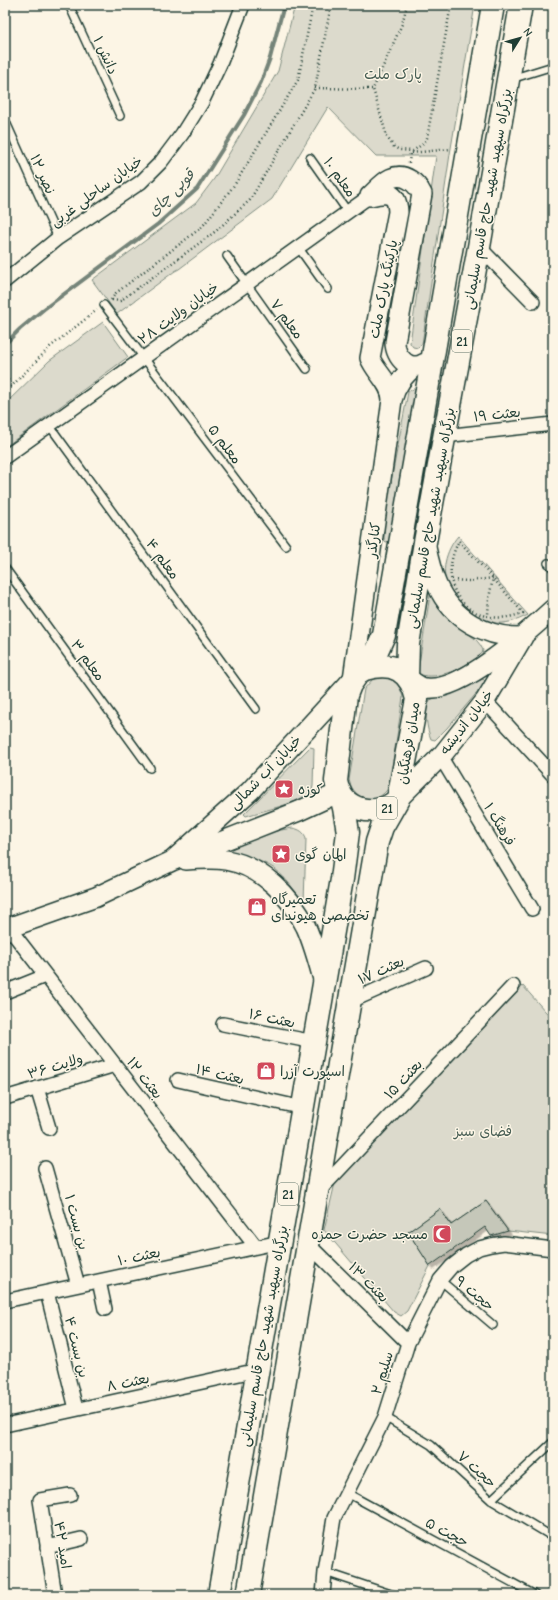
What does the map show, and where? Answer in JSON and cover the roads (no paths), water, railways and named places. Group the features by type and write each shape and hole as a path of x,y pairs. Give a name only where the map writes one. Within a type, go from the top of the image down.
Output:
{"highway":[{"name":"بزرگراه سپهبد شهید حاج قاسم سلیمانی","path":"359,674 375,655 384,635 493,5"},
{"name":"بزرگراه سپهبد شهید حاج قاسم سلیمانی","path":"408,678 408,644 425,542 479,247 521,5"},
{"path":"359,674 378,665 388,666 398,670 408,678"},
{"name":"21","path":"340,792 337,788 336,782 346,696 359,674"},
{"name":"میدان فرهنگیان","path":"340,792 353,806 369,811 386,808 398,799 417,698 414,687 408,678"},
{"name":"بزرگراه سپهبد شهید حاج قاسم سلیمانی","path":"219,1595 342,879 348,832 340,792"},
{"name":"بزرگراه سپهبد شهید حاج قاسم سلیمانی","path":"248,1595 376,842 382,827 398,799"}],"main road":[{"name":"پارکینگ پارک ملت","path":"370,196 386,181 397,176 405,177 412,181 422,194 395,342 395,349 398,356"},
{"name":"پارکینگ پارک ملت","path":"370,196 390,194 396,202 398,212 370,358 376,370 390,390 392,400"},
{"path":"376,370 382,374 391,372 396,366 398,356 408,364 415,366 421,365 425,363 434,350"},
{"name":"کنارگذر","path":"359,674 392,400 396,387 403,377 415,366"},
{"path":"425,542 436,584 446,601 459,615 474,626 492,634 523,637"},
{"name":"خیابان اندیشه","path":"408,678 426,688 434,688 462,679 523,637 553,609"},
{"name":"خیابان اندیشه","path":"398,799 440,756 485,701 523,637"},
{"name":"خیابان آب شمالی","path":"172,861 250,791 359,674"},
{"name":"خیابان آب شمالی","path":"6,927 96,897 172,861 299,811 340,792"},
{"path":"172,861 205,859 226,860 243,865 273,884 296,911 306,927 313,944 324,983"}],"street":[{"name":"خیابان ساحلی غربی","path":"5,281 58,238 141,182 161,162 182,134 202,102 220,64 242,5"},
{"name":"خیابان ولایت ۲۸","path":"5,457 370,196"},
{"path":"479,247 533,302"},
{"name":"بعثت ۱۹","path":"444,436 553,424"},
{"path":"485,701 553,774"},
{"name":"فرهنگ ۱","path":"440,756 532,909"},
{"name":"بعثت ۱۲","path":"6,927 256,1247"},
{"name":"بعثت ۱۷","path":"349,1002 426,968"},
{"path":"5,992 45,976"},
{"name":"بعثت ۱۵","path":"316,1194 514,986"},
{"name":"بعثت ۱۶","path":"223,1024 314,1042"},
{"name":"ولایت ۳۶","path":"5,1098 115,1065"},
{"name":"بعثت ۱۴","path":"178,1080 303,1108"},
{"path":"37,1088 49,1128"},
{"name":"بن بست ۱","path":"45,1168 78,1285"},
{"name":"بعثت ۱۰","path":"5,1301 280,1242"},
{"name":"سلیم ۲","path":"323,1595 325,1572 334,1518 385,1417 408,1343 440,1280 452,1266 466,1255 479,1248 504,1243 553,1249"},
{"name":"بعثت ۱۳","path":"308,1244 408,1343"},
{"path":"99,1281 105,1309"},
{"name":"بن بست ۴","path":"47,1292 76,1409"},
{"name":"بعثت ۸","path":"5,1424 258,1370"},
{"name":"امید ۴۲","path":"55,1595 40,1500 70,1495"},
{"path":"47,1547 81,1540"}],"lane":[{"name":"دانش ۱","path":"69,5 120,116"},
{"path":"508,80 553,66"},
{"name":"نصر ۱۲","path":"5,120 58,238"},
{"name":"معلم ۱۰","path":"310,158 348,212"},
{"path":"298,247 328,289"},
{"name":"معلم ۷","path":"226,256 307,368"},
{"name":"معلم ۵","path":"104,304 143,358 286,546"},
{"name":"معلم ۴","path":"49,425 256,709"},
{"name":"معلم ۳","path":"5,568 150,768"},
{"name":"حجت ۹","path":"440,1280 493,1325"},
{"name":"حجت ۷","path":"385,1417 431,1445 491,1500 553,1537"},
{"path":"491,1500 553,1442"},
{"name":"حجت ۵","path":"347,1493 535,1595"},
{"path":"325,1572 394,1595"}],"waterway":[{"name":"قوبی چای","path":"5,344 44,309 158,224 197,189 244,115 261,82 270,58 284,5"}],"place":[{"name":"کوزه","path":"284,789"},
{"name":"المان گوی","path":"281,854"},
{"name":"تعمیرگاه تخصصی هیوندای","path":"257,907"},
{"name":"اسپورت آزرا","path":"266,1071"},
{"name":"مسجد حضرت حمزه","path":"442,1234"}],"park label":[{"name":"پارک ملت","path":"393,74"},
{"name":"فضای سبز","path":"483,1131"}]}
